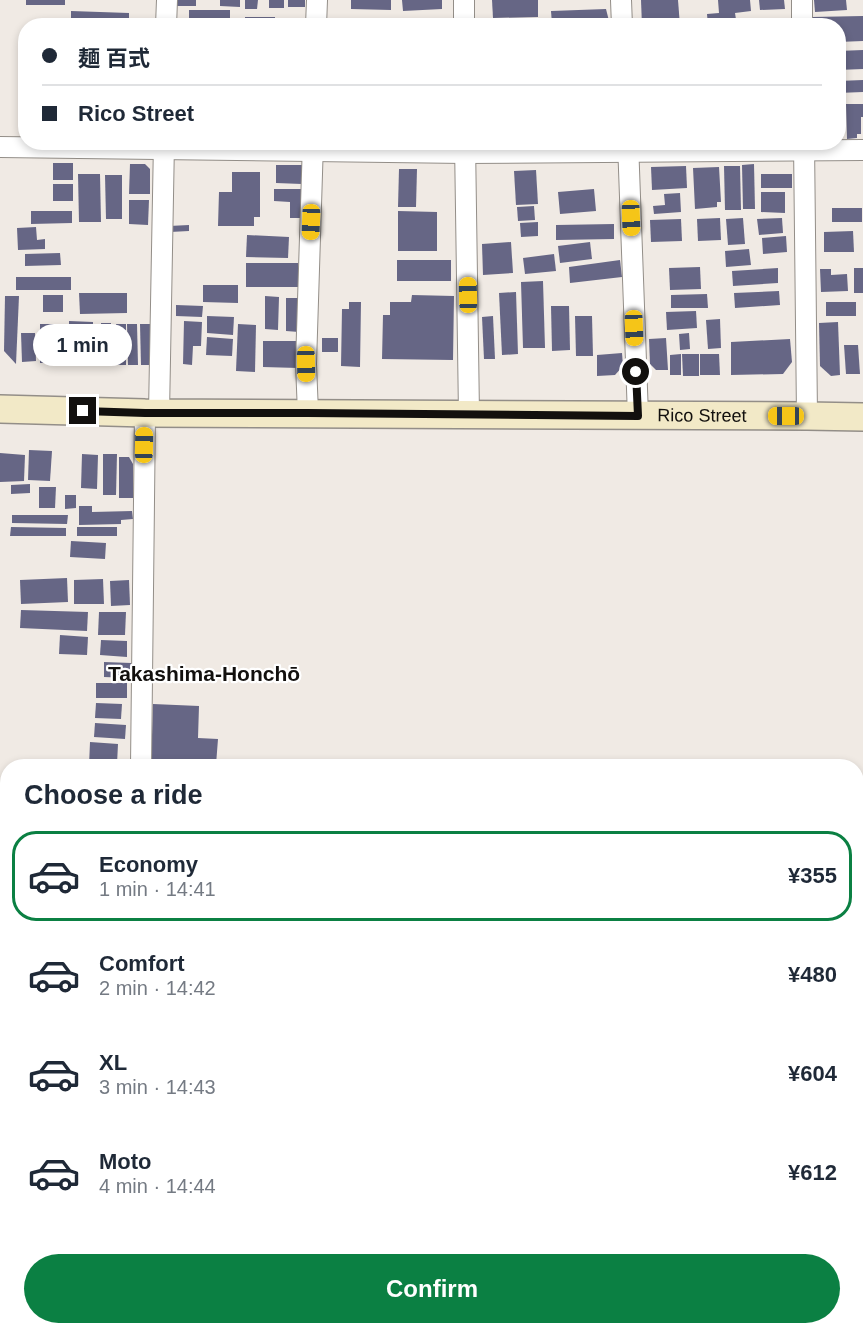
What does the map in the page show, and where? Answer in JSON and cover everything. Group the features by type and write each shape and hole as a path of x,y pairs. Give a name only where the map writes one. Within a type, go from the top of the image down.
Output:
{"main road":[{"name":"Rico Street","path":"0,409 152,413 863,417"}],"street":[{"path":"166,18 167,0"},
{"path":"316,18 317,0"},
{"path":"464,0 464,18"},
{"path":"621,0 622,18"},
{"path":"802,0 802,18"},
{"path":"0,147 18,147"},
{"path":"846,149 863,150"},
{"path":"141,759 152,413 164,150"},
{"path":"308,413 306,364 313,150"},
{"path":"465,150 469,414"},
{"path":"628,150 638,416"},
{"path":"804,150 807,416"}],"building":[{"path":"26,0 65,0 65,5 26,5"},
{"path":"175,0 196,0 196,6 175,6"},
{"path":"220,0 240,0 240,7 220,6"},
{"path":"245,0 258,0 257,9 245,9"},
{"path":"269,0 284,0 284,8 269,8"},
{"path":"288,0 305,0 305,7 288,7"},
{"path":"351,0 391,0 391,10 351,9"},
{"path":"402,0 442,0 442,9 403,11"},
{"path":"492,0 538,0 538,17 493,18"},
{"path":"641,0 678,0 679,18 642,18"},
{"path":"718,0 750,0 751,11 735,13 736,18 707,18 707,14 719,13"},
{"path":"759,0 784,0 785,9 760,10"},
{"path":"814,0 846,0 847,10 815,12"},
{"path":"606,9 608,18 552,18 551,11"},
{"path":"189,10 230,10 230,18 189,18"},
{"path":"71,11 129,13 129,18 71,18"},
{"path":"863,16 863,41 846,42 846,18 813,17"},
{"path":"245,17 275,17 275,18"},
{"path":"863,50 863,69 846,70 846,51"},
{"path":"863,80 863,92 846,93 846,81"},
{"path":"846,104 863,104 861,134 857,134 857,138 847,139"},
{"path":"53,163 73,163 73,180 53,180"},
{"path":"130,164 145,164 150,169 150,194 129,194"},
{"path":"754,164 755,209 743,209 742,165"},
{"path":"276,165 302,165 302,184 276,183"},
{"path":"686,166 687,188 652,190 651,167"},
{"path":"724,166 740,166 741,210 725,210"},
{"path":"719,167 721,202 717,202 717,207 695,209 693,168"},
{"path":"399,169 417,169 416,207 398,207"},
{"path":"536,170 538,204 516,205 514,171"},
{"path":"232,172 260,172 260,217 254,217 254,226 218,226 219,192 232,192"},
{"path":"78,174 100,174 101,222 79,222"},
{"path":"761,174 792,174 792,188 761,188"},
{"path":"105,175 122,175 122,219 106,219"},
{"path":"53,184 73,184 73,201 53,201"},
{"path":"274,189 303,189 302,218 290,218 290,202 274,201"},
{"path":"594,189 596,211 560,214 558,192"},
{"path":"761,192 785,192 785,213 761,212"},
{"path":"680,193 681,212 654,214 653,206 665,205 664,194"},
{"path":"129,200 149,200 148,225 129,224"},
{"path":"534,206 535,220 518,221 517,207"},
{"path":"832,208 862,208 862,222 832,222"},
{"path":"31,211 72,211 72,223 31,224"},
{"path":"398,211 437,212 437,251 398,251"},
{"path":"720,218 721,240 698,241 697,219"},
{"path":"743,218 745,244 728,245 726,219"},
{"path":"782,218 783,233 759,235 757,219"},
{"path":"681,219 682,241 651,242 650,220"},
{"path":"538,222 538,236 521,237 520,223"},
{"path":"614,224 614,239 556,240 556,225"},
{"path":"189,225 189,231 170,232 169,226"},
{"path":"36,227 37,240 45,239 45,249 18,250 17,228"},
{"path":"853,231 854,252 824,252 824,232"},
{"path":"247,235 289,237 288,258 246,257"},
{"path":"786,236 787,252 763,254 762,238"},
{"path":"511,242 513,273 483,275 482,244"},
{"path":"590,242 592,259 560,263 558,246"},
{"path":"749,249 751,265 726,267 725,251"},
{"path":"60,253 61,265 25,266 25,254"},
{"path":"554,254 556,271 525,274 523,258"},
{"path":"397,260 451,260 451,281 397,281"},
{"path":"620,260 622,277 570,283 569,267"},
{"path":"246,263 298,263 299,287 246,287"},
{"path":"700,267 701,289 670,290 669,268"},
{"path":"778,268 778,283 733,286 732,271"},
{"path":"854,268 863,268 863,293 854,293"},
{"path":"820,269 831,269 831,275 847,274 848,291 821,292"},
{"path":"16,277 71,277 71,290 16,290"},
{"path":"543,281 545,348 523,348 521,282"},
{"path":"203,285 238,285 238,303 203,302"},
{"path":"779,291 780,305 735,308 734,293"},
{"path":"516,292 518,354 502,355 499,293"},
{"path":"79,293 127,293 127,313 80,314"},
{"path":"707,294 708,308 671,308 671,295"},
{"path":"43,295 63,295 63,312 43,312"},
{"path":"412,295 454,296 453,360 382,359 383,315 390,315 390,302 411,302"},
{"path":"5,296 19,296 16,364 4,351"},
{"path":"265,296 279,297 278,330 265,329"},
{"path":"286,298 300,298 299,332 286,331"},
{"path":"349,302 361,302 360,367 341,366 342,309 349,309"},
{"path":"826,302 856,302 856,316 826,316"},
{"path":"176,305 203,306 202,317 176,316"},
{"path":"551,306 569,306 570,350 552,351"},
{"path":"696,311 697,328 667,330 666,312"},
{"path":"207,316 234,317 233,335 207,333"},
{"path":"493,316 495,359 484,359 482,317"},
{"path":"575,316 592,316 593,356 576,356"},
{"path":"720,319 721,348 708,349 706,320"},
{"path":"69,321 93,322 93,362 69,361"},
{"path":"184,321 202,322 201,346 193,346 192,365 183,364"},
{"path":"838,322 840,375 831,376 820,366 819,323"},
{"path":"101,323 111,323 112,365 102,365"},
{"path":"40,324 62,324 62,363 40,363"},
{"path":"116,324 126,324 126,365 116,365"},
{"path":"127,324 137,324 138,365 128,365"},
{"path":"140,324 152,324 152,365 141,365"},
{"path":"238,324 256,325 255,372 236,371"},
{"path":"21,333 35,333 36,361 22,362"},
{"path":"689,333 690,349 680,350 679,334"},
{"path":"207,337 233,339 232,356 206,355"},
{"path":"322,338 338,338 338,352 322,352"},
{"path":"666,338 668,370 656,370 650,364 649,339"},
{"path":"790,339 792,362 783,374 731,375 731,342"},
{"path":"263,341 298,341 298,368 263,367"},
{"path":"844,345 858,345 860,374 846,374"},
{"path":"622,353 623,366 615,375 597,376 597,355"},
{"path":"681,354 681,375 670,375 670,355"},
{"path":"682,354 699,354 699,376 683,376"},
{"path":"700,354 719,354 720,375 700,375"},
{"path":"29,450 52,451 50,481 28,480"},
{"path":"0,453 25,455 24,481 0,482"},
{"path":"82,454 98,455 97,489 81,488"},
{"path":"103,454 117,454 116,495 103,495"},
{"path":"119,457 129,457 133,464 133,498 119,498"},
{"path":"30,484 30,493 11,494 11,485"},
{"path":"39,487 56,487 55,508 39,508"},
{"path":"65,495 76,495 76,508 65,509"},
{"path":"79,506 92,506 92,512 132,511 133,519 121,520 121,524 79,525"},
{"path":"12,515 68,515 67,524 12,523"},
{"path":"11,527 66,528 66,536 10,536"},
{"path":"77,527 117,527 117,536 77,536"},
{"path":"71,541 106,543 105,559 70,557"},
{"path":"67,578 68,602 21,604 20,580"},
{"path":"103,579 104,604 74,604 74,580"},
{"path":"129,580 130,605 111,606 110,581"},
{"path":"21,610 88,612 87,631 20,628"},
{"path":"99,612 126,612 125,635 98,635"},
{"path":"60,635 88,637 87,655 59,654"},
{"path":"101,640 127,641 127,657 100,655"},
{"path":"104,662 131,663 130,678 104,677"},
{"path":"96,683 127,683 127,698 96,698"},
{"path":"96,703 122,704 121,719 95,718"},
{"path":"153,704 199,706 198,738 218,739 216,759 151,759"},
{"path":"95,723 126,725 125,739 94,737"},
{"path":"90,742 118,744 117,759 89,759"}],"district":[{"name":"Takashima-Honchō","path":"204,673"}],"route":[{"path":"83,411 638,416 636,372"}]}
